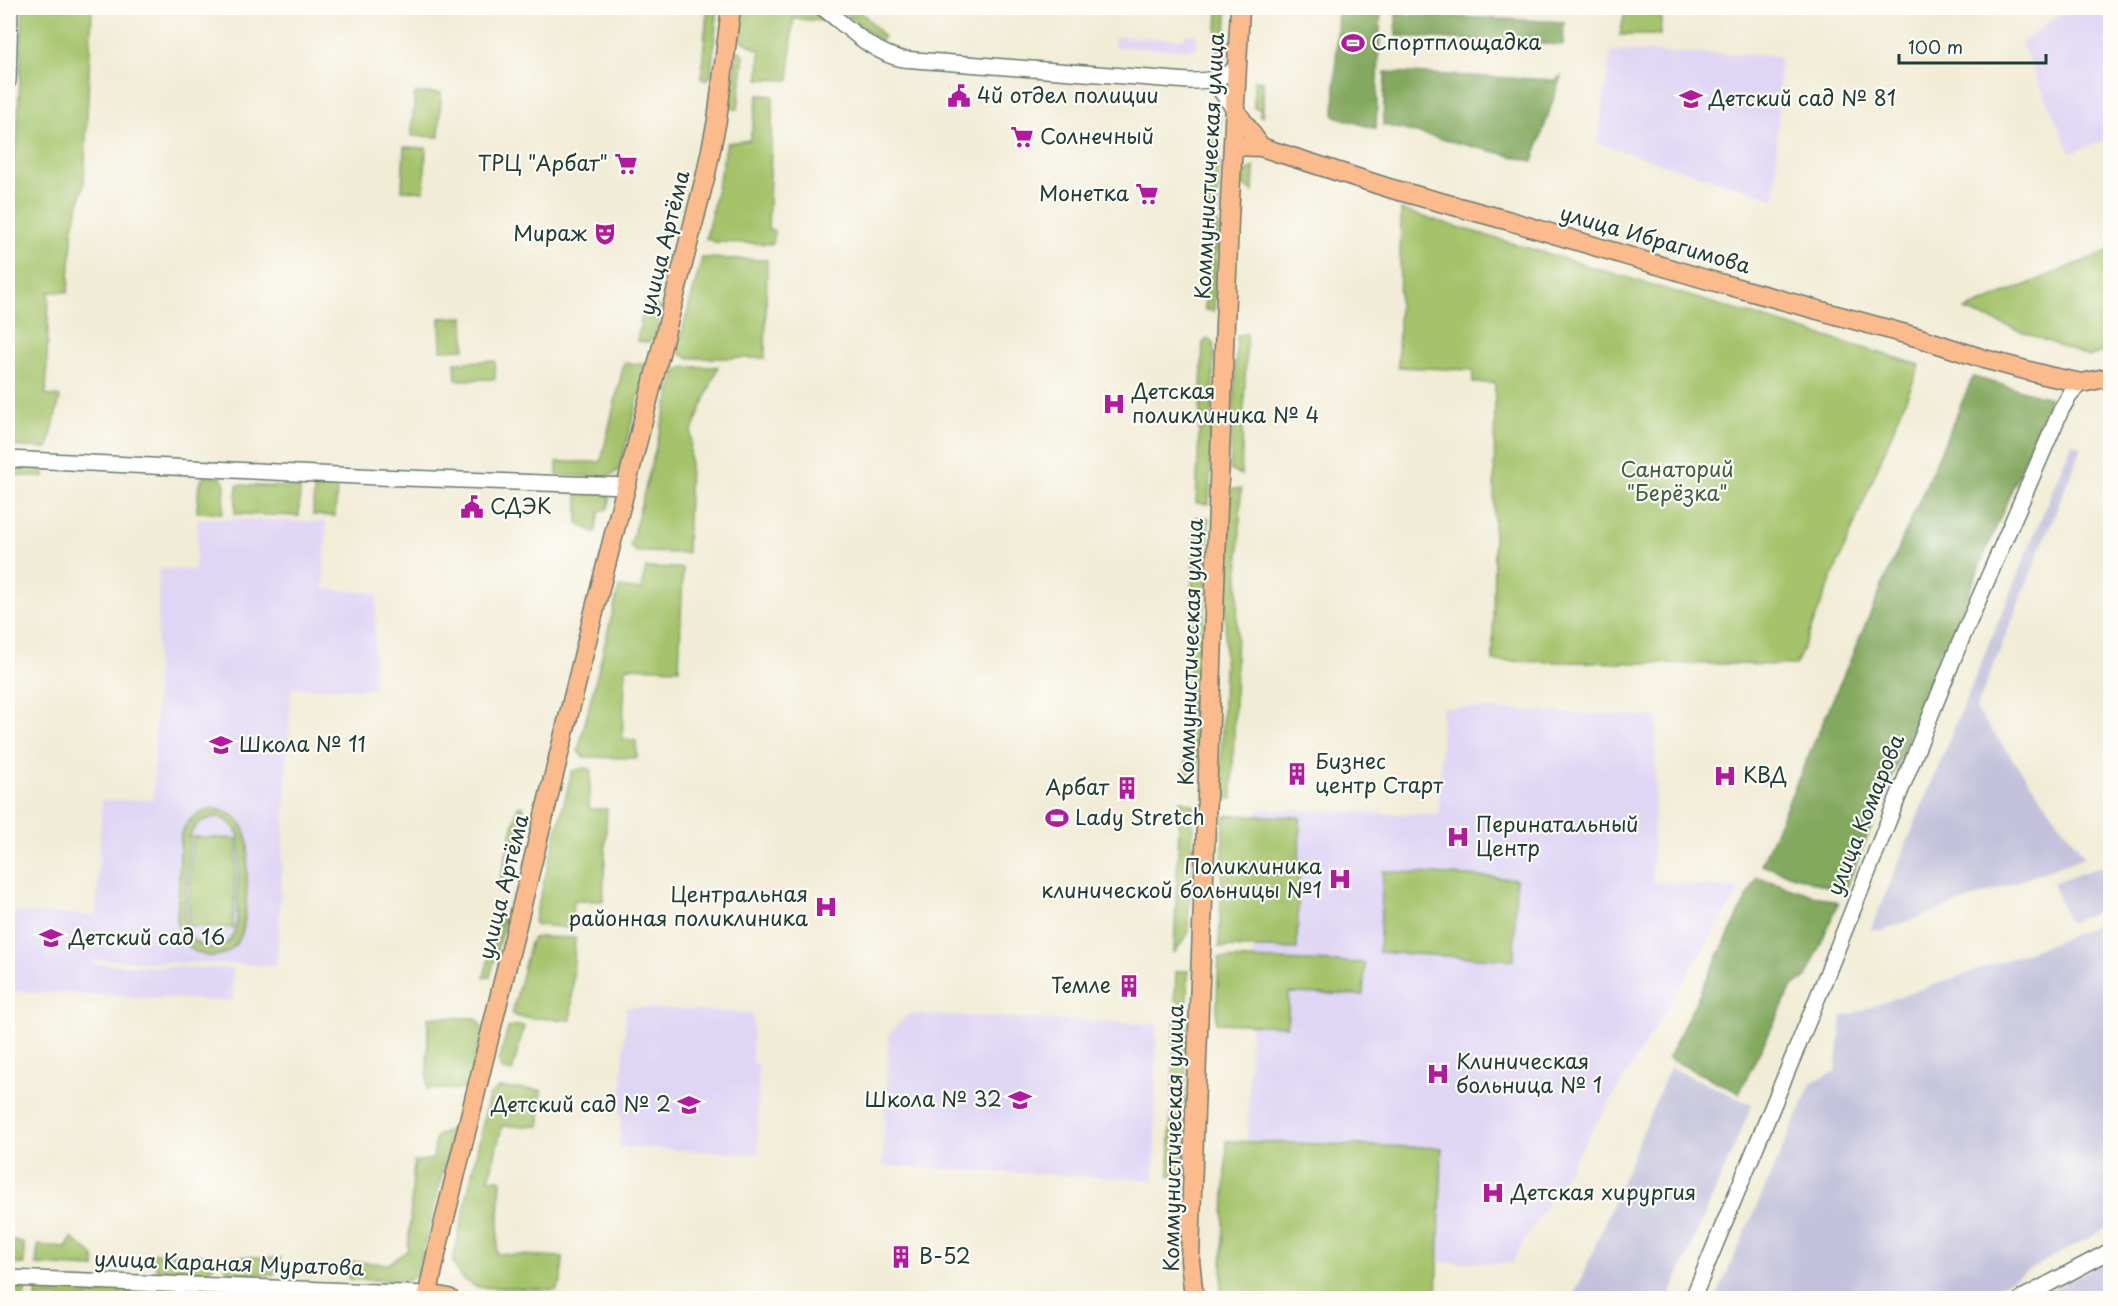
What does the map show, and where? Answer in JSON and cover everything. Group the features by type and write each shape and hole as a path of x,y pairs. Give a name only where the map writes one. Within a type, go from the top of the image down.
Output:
{"main road":[{"name":"улица Артёма","path":"428,1297 472,1109 626,486 706,174 717,120 731,8"},
{"name":"Коммунистическая улица","path":"1194,1299 1190,1260 1192,1190 1240,8"},
{"path":"1235,110 1261,147"},
{"name":"улица Ибрагимова","path":"1233,146 1261,147 1392,189 1510,221 1705,279 1920,338 1984,359 2082,383"},
{"path":"2082,383 2110,377"},
{"name":"улица Караная Муратова","path":"428,1297 449,1299"}],"street":[{"path":"8,81 10,8"},
{"path":"823,8 871,46 886,55 902,59 1211,81 1226,75 1237,67"},
{"path":"1211,81 1221,90 1235,110"},
{"name":"улица Комарова","path":"1693,1299 1811,1014 1958,647 2061,410 2070,395 2082,383"},
{"path":"8,459 378,477 626,486"},
{"path":"2022,1299 2110,1251"},
{"name":"улица Караная Муратова","path":"8,1278 428,1297"}],"shaded area":[{"path":"2068,8 2110,8 2110,138 2071,153 2021,43"},
{"path":"1185,34 1197,35 1196,50 1114,47 1115,37 1185,39"},
{"name":"Детский сад № 81","path":"1611,51 1780,56 1775,199 1597,143"},
{"path":"2072,443 2082,447 1976,709 2085,857 1882,931 1871,929"},
{"name":"Школа № 11","path":"198,518 326,522 324,589 377,593 373,689 291,688 277,965 94,960 94,964 233,969 233,1001 8,991 8,912 96,915 102,800 153,800 159,569 195,570"},
{"name":"Клиническая больница № 1","path":"1442,707 1657,717 1652,882 1740,889 1511,1263 1243,1260 1258,809 1439,815"},
{"path":"2110,864 2110,907 2069,923 2052,883"},
{"path":"2110,919 2110,1226 1977,1298 1716,1298 1812,1082 1836,1071 1842,1017 2048,945"},
{"name":"Детский сад № 2","path":"626,1007 753,1013 752,1063 758,1064 758,1154 619,1147"},
{"name":"Школа № 32","path":"909,1014 1157,1024 1154,1180 882,1166 889,1033"},
{"path":"1670,1067 1752,1105 1669,1298 1573,1298"},
{"path":"2110,1258 2110,1298 2037,1298"}],"green space":[{"path":"23,8 92,8 84,184 73,227 68,292 49,292 46,395 60,397 48,448 8,446 8,181 17,141"},
{"path":"718,8 711,74 708,79 701,79 707,13"},
{"path":"743,8 809,8 829,21 793,19 789,80 759,79 760,51 741,40"},
{"path":"839,8 858,8 884,37 880,41"},
{"path":"1218,8 1227,8 1225,63 1216,62"},
{"path":"1338,8 1381,8 1376,129 1334,116"},
{"path":"1626,8 1662,8 1660,35 1620,35"},
{"path":"1396,14 1564,22 1563,45 1396,36"},
{"path":"737,50 744,54 738,109 730,108"},
{"path":"1385,72 1555,80 1561,76 1533,161 1383,125"},
{"path":"1254,80 1263,81 1263,116 1260,116 1260,108 1254,108"},
{"path":"415,93 441,93 439,137 411,136"},
{"path":"758,95 773,96 768,230 774,231 773,244 715,242 706,238 727,143 750,140"},
{"path":"1214,108 1221,119 1217,211 1208,210"},
{"path":"404,147 426,148 424,191 402,190"},
{"path":"1254,167 1253,192 1243,185 1244,173"},
{"name":"Санаторий \"Берёзка\"","path":"1401,210 1920,365 1796,665 1493,661 1495,383 1473,383 1473,370 1398,367"},
{"path":"1208,223 1218,223 1214,311 1205,310"},
{"path":"2110,250 2110,349 2089,357 1965,310"},
{"path":"702,258 767,260 765,358 689,358 680,354 678,347"},
{"path":"645,300 662,308 654,338 648,342 637,341"},
{"path":"464,317 465,349 441,350 440,318"},
{"path":"1247,334 1241,475 1230,470 1237,335"},
{"path":"1208,338 1214,346 1209,504 1196,503 1203,343"},
{"path":"495,361 495,379 456,380 455,362"},
{"path":"624,363 642,364 646,369 619,470 606,478 557,475 557,462 601,462"},
{"path":"686,367 718,367 691,433 687,553 637,552 630,547 676,370"},
{"path":"1973,377 2050,398 1844,892 1761,865"},
{"path":"8,462 43,463 44,477 13,475 8,485"},
{"path":"204,476 221,477 225,485 223,513 197,512 199,484"},
{"path":"323,481 337,485 335,516 313,515 314,486"},
{"path":"237,485 300,488 299,516 235,514"},
{"path":"575,487 605,490 610,499 608,509 600,511 595,533 578,523 578,501"},
{"path":"1230,489 1241,489 1232,799 1220,793"},
{"path":"1195,517 1209,518 1197,775 1191,777 1185,775"},
{"path":"646,568 683,568 679,669 626,667 622,738 636,741 637,758 583,757 578,751 619,587 641,590"},
{"path":"591,769 589,809 607,809 603,901 573,901 571,928 536,925 534,921 572,771"},
{"path":"1180,800 1194,805 1188,934 1174,953"},
{"path":"518,806 524,807 505,887 502,889 498,888"},
{"path":"207,810 226,812 237,819 244,830 248,844 246,906 241,936 234,947 214,956 194,951 180,933 177,921 181,834 189,821","holes":["213,817 232,825 239,838 237,919 231,939 225,945 208,948 193,939 187,931 185,921 189,836 198,823"]},
{"path":"1229,815 1300,817 1297,949 1219,947 1224,818"},
{"path":"192,837 237,839 233,928 188,926"},
{"path":"1383,871 1516,879 1514,960 1379,952"},
{"path":"1757,877 1838,903 1806,978 1792,987 1739,1093 1668,1058"},
{"path":"500,918 505,920 490,977 484,977"},
{"path":"533,938 575,938 571,1020 518,1017 512,1014 530,943"},
{"path":"1219,958 1365,963 1363,995 1289,993 1287,1026 1216,1023"},
{"path":"1176,971 1188,971 1187,1001 1182,1004 1175,1000"},
{"path":"428,1017 474,1018 479,1021 482,1029 468,1089 427,1089"},
{"path":"1175,1017 1187,1022 1185,1102 1172,1106"},
{"path":"524,1026 512,1072 501,1069 499,1062 508,1028"},
{"path":"498,1088 541,1090 540,1126 502,1126 489,1179 501,1179 497,1254 563,1257 561,1282 556,1290 476,1287 461,1276 454,1265 453,1260 489,1096"},
{"path":"1171,1112 1184,1118 1182,1175 1169,1175"},
{"path":"454,1127 417,1274 405,1281 349,1279 343,1261 388,1264 408,1250 414,1162 433,1159 436,1137"},
{"path":"1227,1141 1442,1148 1437,1298 1221,1298"},
{"path":"72,1238 94,1256 95,1268 36,1265 38,1245 66,1248"},
{"path":"8,1239 24,1244 24,1264 8,1264"},
{"path":"153,1253 214,1255 213,1267 207,1273 157,1270"},
{"path":"225,1256 281,1258 273,1275 232,1274 225,1267"},
{"path":"8,1279 26,1280 23,1298 8,1298"},
{"path":"37,1281 152,1284 152,1298 36,1298"},
{"path":"212,1291 407,1298 210,1298"}],"place":[{"name":"Спортплощадка","path":"1353,43"},
{"name":"4й отдел полиции","path":"959,96"},
{"name":"Детский сад № 81","path":"1691,99"},
{"name":"Солнечный","path":"1022,137"},
{"name":"ТРЦ \"Арбат\"","path":"626,164"},
{"name":"Монетка","path":"1147,194"},
{"name":"Мираж","path":"605,234"},
{"name":"Детская поликлиника № 4","path":"1114,404"},
{"name":"СДЭК","path":"472,507"},
{"name":"Школа № 11","path":"221,745"},
{"name":"Бизнес центр Старт","path":"1297,774"},
{"name":"КВД","path":"1725,776"},
{"name":"Арбат","path":"1127,788"},
{"name":"Lady Stretch","path":"1057,818"},
{"name":"Перинатальный Центр","path":"1458,837"},
{"name":"Поликлиника клинической больницы №1","path":"1340,879"},
{"name":"Центральная районная поликлиника","path":"826,907"},
{"name":"Детский сад 16","path":"51,938"},
{"name":"Темле","path":"1129,986"},
{"name":"Клиническая больница № 1","path":"1438,1074"},
{"name":"Школа № 32","path":"1020,1100"},
{"name":"Детский сад № 2","path":"689,1105"},
{"name":"Детская хирургия","path":"1493,1193"},
{"name":"B-52","path":"901,1257"}]}
